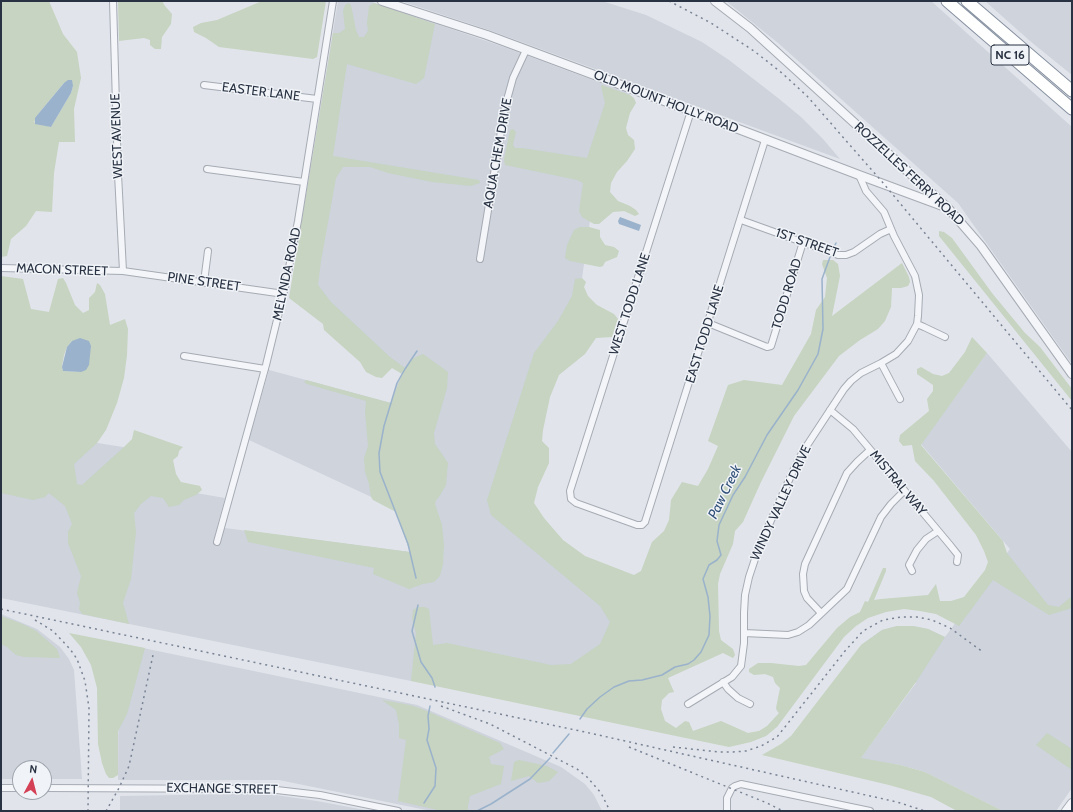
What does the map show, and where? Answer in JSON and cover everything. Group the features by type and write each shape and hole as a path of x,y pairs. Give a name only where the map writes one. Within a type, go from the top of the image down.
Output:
{"highway":[{"name":"NC 16","path":"947,1 1072,109"},
{"name":"NC 16","path":"967,1 1072,91"}],"street":[{"name":"WEST AVENUE","path":"113,1 123,272"},
{"name":"MELYNDA ROAD","path":"217,542 265,369 284,294 304,182 332,1"},
{"name":"OLD MOUNT HOLLY ROAD","path":"382,1 487,35 691,111 859,176 948,208"},
{"name":"ROZZELLES FERRY ROAD","path":"715,1 750,28 948,208 981,246 1072,374"},
{"name":"AQUA CHEM DRIVE","path":"480,259 505,107 513,78 526,50"},
{"name":"EASTER LANE","path":"204,85 317,99"},
{"name":"WEST TODD LANE","path":"642,526 576,503 570,497 570,491 691,111"},
{"name":"EAST TODD LANE","path":"642,526 645,522 650,507 765,140"},
{"path":"207,169 304,182"},
{"name":"WINDY VALLEY DRIVE","path":"688,704 732,677 741,666 744,652 745,595 749,576 759,547 802,452 838,396 851,381 862,373 881,363 903,347 917,324 919,304 918,286 915,276 891,230 884,212 866,191 859,176"},
{"name":"1ST STREET","path":"740,220 833,254 846,255 861,248 880,234 891,230"},
{"name":"TODD ROAD","path":"708,324 767,347 772,346 803,242"},
{"path":"204,282 208,251"},
{"name":"MACON STREET","path":"1,268 123,272"},
{"name":"PINE STREET","path":"123,272 284,294"},
{"path":"917,324 945,337"},
{"path":"184,356 265,369"},
{"path":"881,363 900,399"},
{"name":"MISTRAL WAY","path":"830,410 853,429 958,555 957,562"},
{"path":"821,613 807,598 804,591 803,574 805,564 847,473 870,450"},
{"path":"744,633 788,635 798,632 809,625 847,589 881,518 890,504 904,491"},
{"path":"912,571 909,565 917,550 926,540 938,531"},
{"path":"723,682 738,698 750,704"},
{"path":"727,811 727,798 732,788 738,784 745,784 870,811"},
{"path":"1,788 12,788"},
{"name":"EXCHANGE STREET","path":"52,788 268,789 320,795 398,811"},
{"path":"1066,811 1072,803"}],"shaded area":[{"path":"338,1 369,1 504,47 630,94 595,184 572,351 544,355 504,505 652,619 613,669 425,678 411,681 1,598 1,428 136,449 134,434 174,445 161,487 225,498 217,527 410,552 395,508 249,440 269,370 391,403 397,383 403,372 290,295"},
{"path":"401,1 602,1 646,15 702,42 729,60 801,117 840,159 489,30"},
{"path":"726,1 931,1 1072,127 1072,364 958,203 778,43"},
{"path":"985,1 1072,1 1072,75 1030,41"},
{"path":"987,353 1072,452 1072,788 1056,811 1003,811 925,772 900,765 860,759 916,683 861,645 882,630 897,626 913,626 928,629 945,637 1010,549 921,444"},
{"path":"1,614 37,629 60,647 69,659 74,670 82,779 52,779 52,760 12,760 12,779 1,779"},
{"path":"119,643 417,705 561,767 585,784 594,795 602,811 431,811 279,780 118,780"},
{"path":"241,794 275,795 370,811 120,811 120,796"}],"green space":[{"path":"1,1 49,1 63,34 77,52 81,78 74,109 75,142 59,142 54,173 52,212 36,211 26,226 11,239 7,256 1,257 2,79","holes":["64,83 73,86 71,93 51,127 34,122 39,113"]},
{"path":"118,1 162,1 172,14 171,24 162,37 161,49 155,49 150,45 150,40 144,38 119,41"},
{"path":"262,1 326,1 317,57 313,59 219,47 194,32 193,27 201,23 217,20"},
{"path":"349,3 351,5 356,30 359,37 364,37 368,31 367,23 369,6 374,3 435,24 424,78 416,84 347,64 333,156 479,180 480,183 471,186 432,182 388,173 370,167 343,167 336,178 321,261 318,285 331,302 390,357 405,368 411,360 423,354 448,372 447,388 434,433 435,444 448,463 446,485 435,504 442,525 444,545 443,564 440,576 434,582 409,589 373,574 374,568 248,542 244,530 410,552 396,512 373,500 371,497 365,471 364,458 368,446 365,412 366,401 304,382 306,380 391,403 402,374 392,368 382,378 366,372 360,362 324,330 323,324 289,298 333,33 339,33 345,29 343,11 345,5"},
{"path":"602,85 630,95 634,98 636,103 630,113 626,128 628,135 634,140 635,149 617,172 611,183 610,192 618,201 630,206 639,214 635,216 624,211 613,212 599,224 594,224 582,217 579,211 583,183 577,180 505,165 504,159 510,130 513,129 516,132 513,145 515,148 587,158 605,103"},
{"path":"580,227 589,227 600,230 600,237 605,245 614,247 619,251 617,257 605,262 603,266 600,267 570,261 565,258 567,245 574,230"},
{"path":"939,231 944,232 952,238 992,293 1025,333 1040,347 1072,389 1072,401 939,236"},
{"path":"823,260 833,260 838,264 840,276 832,316 902,263 910,282 908,286 892,288 891,307 885,321 878,329 860,340 839,356 794,416 743,522 735,531 733,544 720,574 718,584 719,631 721,640 733,649 735,655 733,658 723,653 668,678 674,692 669,693 662,700 661,709 665,721 676,728 685,721 689,722 693,731 721,721 748,733 759,731 767,726 779,713 776,708 780,688 775,683 773,677 765,674 754,675 749,672 749,669 758,663 799,666 806,665 837,628 850,617 860,612 865,601 868,602 883,568 886,568 886,571 874,600 928,595 936,584 940,601 951,601 964,597 985,570 988,562 984,551 976,535 934,481 915,461 912,445 903,446 899,441 900,435 929,411 927,399 933,391 933,385 917,374 917,369 921,367 933,374 942,376 949,373 965,352 972,337 987,353 921,445 1003,541 1007,553 1048,605 1059,607 1072,596 1072,608 1049,615 993,580 959,626 936,614 904,609 886,612 868,618 844,637 777,727 766,736 751,742 729,747 411,681 416,633 412,618 413,610 418,607 429,609 433,645 447,643 551,665 571,664 600,644 610,622 600,606 491,515 487,500 534,353 558,321 572,296 575,279 582,278 586,282 584,287 588,296 597,305 614,314 618,319 612,337 596,338 585,354 559,375 550,397 543,430 542,441 549,448 549,463 538,487 534,503 544,518 563,540 585,556 634,575 641,571 652,542 664,531 669,520 671,500 682,482 698,486 708,469 718,446 708,441 728,385 744,380 782,385 811,334 816,310 825,297 827,278 822,264"},
{"path":"1,276 23,279 31,309 49,312 58,279 63,278 75,305 83,313 89,310 89,298 95,292 97,283 100,285 105,294 110,325 125,319 128,329 127,355 124,378 117,403 106,430 97,443 74,464 77,484 82,485 124,447 132,439 134,430 183,447 179,451 178,456 173,460 176,474 181,482 200,486 202,490 196,495 184,500 179,505 169,507 163,498 151,496 141,504 134,513 136,532 131,579 123,603 129,624 82,614 79,609 80,603 77,593 81,576 68,543 68,532 72,524 65,506 49,493 45,497 33,500 1,493","holes":["72,341 81,372 63,371 62,366 64,355 67,347"]},
{"path":"1,616 35,630 57,649 60,658 24,657 16,655 1,644"},
{"path":"897,626 913,626 928,629 945,637 916,682 861,758 900,765 925,772 1003,811 957,811 931,797 889,785 762,755 781,744 791,736 861,645 882,630"},
{"path":"69,633 145,648 127,714 118,731 118,775 113,778 109,778 106,774 98,744 97,688 91,665 81,647"},
{"path":"382,700 410,705 422,709 500,743 504,749 489,757 491,764 504,766 501,784 470,796 468,811 442,811 398,801 406,740 399,738 399,724 396,710"},
{"path":"1047,733 1072,749 1072,770 1036,745"},
{"path":"519,760 547,766 558,772 549,781 538,783 529,776 511,781 514,762"}],"water":[{"path":"68,80 72,80 73,86 71,93 51,127 35,124 35,118"},
{"path":"620,217 641,225 639,231 619,224 618,221"},
{"path":"80,338 89,341 91,346 89,365 86,370 81,372 63,371 62,367 67,347 72,341"}],"waterway":[{"name":"Paw Creek","path":"833,249 836,243"},
{"name":"Paw Creek","path":"580,719 587,709 614,687 629,681 642,680 662,675 675,667 688,664 701,652 709,635 710,616 708,597 703,579 709,565 717,560 721,555 717,541 719,525 733,495 745,477 767,435 798,390 818,354 823,329 822,279 830,257"},
{"path":"416,578 408,544 380,472 379,453 384,426 397,383 417,351"},
{"path":"418,605 412,631 421,662 432,678 435,687"},
{"path":"424,803 435,786 436,768 427,740 430,706"},
{"name":"Paw Creek","path":"553,753 569,734"},
{"name":"Paw Creek","path":"477,811 491,804 530,779 550,758"}],"railway":[{"path":"669,1 711,23 754,51 782,73 807,96 884,184 1072,410"},
{"path":"1,609 585,732 897,802 925,811"},
{"path":"673,747 719,752 746,751 761,746 777,737 845,651 863,631 883,620 901,617 917,617 932,620 950,628 983,652"},
{"path":"35,620 53,631 70,649 77,659 85,681 89,708 88,811"},
{"path":"106,811 129,766 153,655"},
{"path":"441,706 490,724 577,769 587,777 601,793 610,811"},
{"path":"629,747 767,803 783,811"}]}
